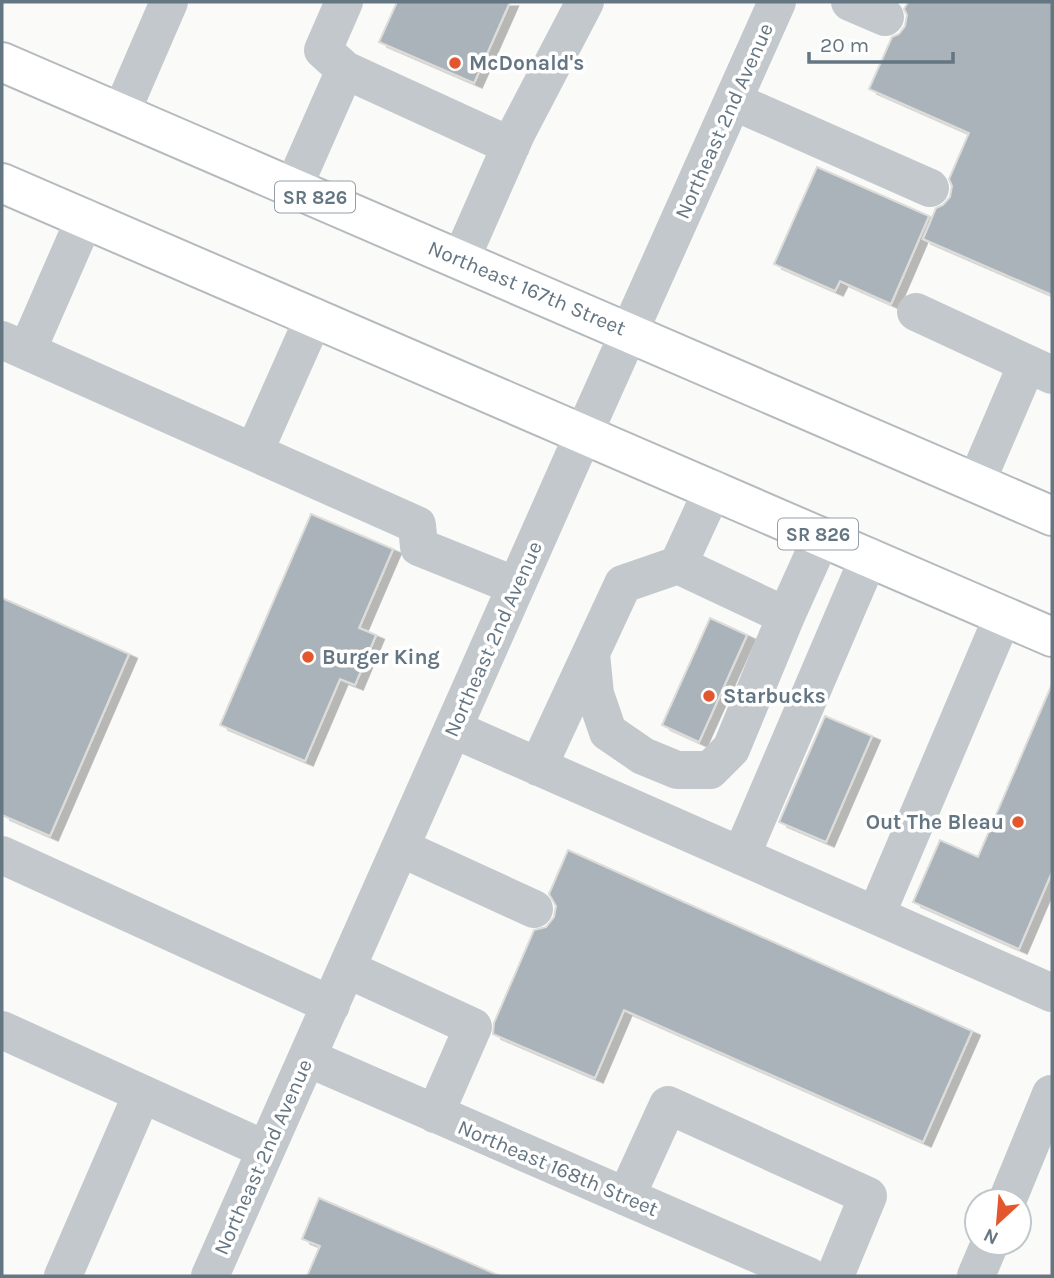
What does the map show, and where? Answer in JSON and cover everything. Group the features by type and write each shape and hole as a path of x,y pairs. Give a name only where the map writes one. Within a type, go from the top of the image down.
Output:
{"main road":[{"name":"Northeast 167th Street","path":"2,62 1052,516"},
{"name":"SR 826","path":"2,183 1052,637"}],"street":[{"path":"121,113 169,2"},
{"path":"344,2 323,50 345,70 511,146"},
{"path":"461,260 511,146 585,2"},
{"name":"Northeast 2nd Avenue","path":"210,1276 777,2"},
{"path":"850,2 885,17"},
{"path":"293,188 345,70"},
{"path":"733,100 930,188"},
{"path":"85,218 14,345 417,525 419,547 516,586"},
{"path":"916,312 1039,370 976,483"},
{"path":"254,452 314,317"},
{"path":"678,565 713,489"},
{"path":"591,654 595,694 608,732 643,756 677,770 710,770 731,749 822,536"},
{"path":"741,856 869,557"},
{"path":"538,766 623,584 678,565 786,616"},
{"path":"876,915 1003,616"},
{"path":"453,729 1052,993"},
{"path":"401,848 534,909"},
{"path":"2,855 331,1005"},
{"path":"347,969 473,1027 435,1114"},
{"path":"2,1030 266,1150"},
{"name":"Northeast 168th Street","path":"307,1059 808,1276"},
{"path":"63,1276 142,1094"},
{"path":"1013,1187 1051,1094"},
{"path":"626,1197 668,1105 868,1196 835,1276"},
{"path":"976,1276 984,1257"}],"building":[{"name":"McDonald's","path":"397,2 510,2 474,83 379,42"},
{"path":"908,2 1052,2 1052,295 923,239 936,208 950,197 952,186 949,179 969,133 869,89 892,37 899,34 905,26 907,15 904,9"},
{"path":"817,167 929,216 891,304 840,281 835,291 774,264"},
{"name":"Burger King","path":"311,514 393,549 359,628 376,635 355,685 340,679 305,761 220,725"},
{"path":"2,598 129,654 50,836 2,815"},
{"path":"710,618 747,635 699,742 662,725"},
{"path":"1052,684 1052,872 1019,949 913,902 940,840 978,857"},
{"path":"825,716 872,736 826,842 779,822"},
{"path":"568,850 972,1031 923,1142 624,1010 595,1078 493,1034 494,1023 534,930 546,927 554,917 556,906 549,894"},
{"path":"319,1198 500,1276 307,1276 320,1246 302,1239"}],"place":[{"name":"McDonald's","path":"455,63"},
{"name":"Burger King","path":"308,657"},
{"name":"Starbucks","path":"709,696"},
{"name":"Out The Bleau","path":"1018,822"}]}
